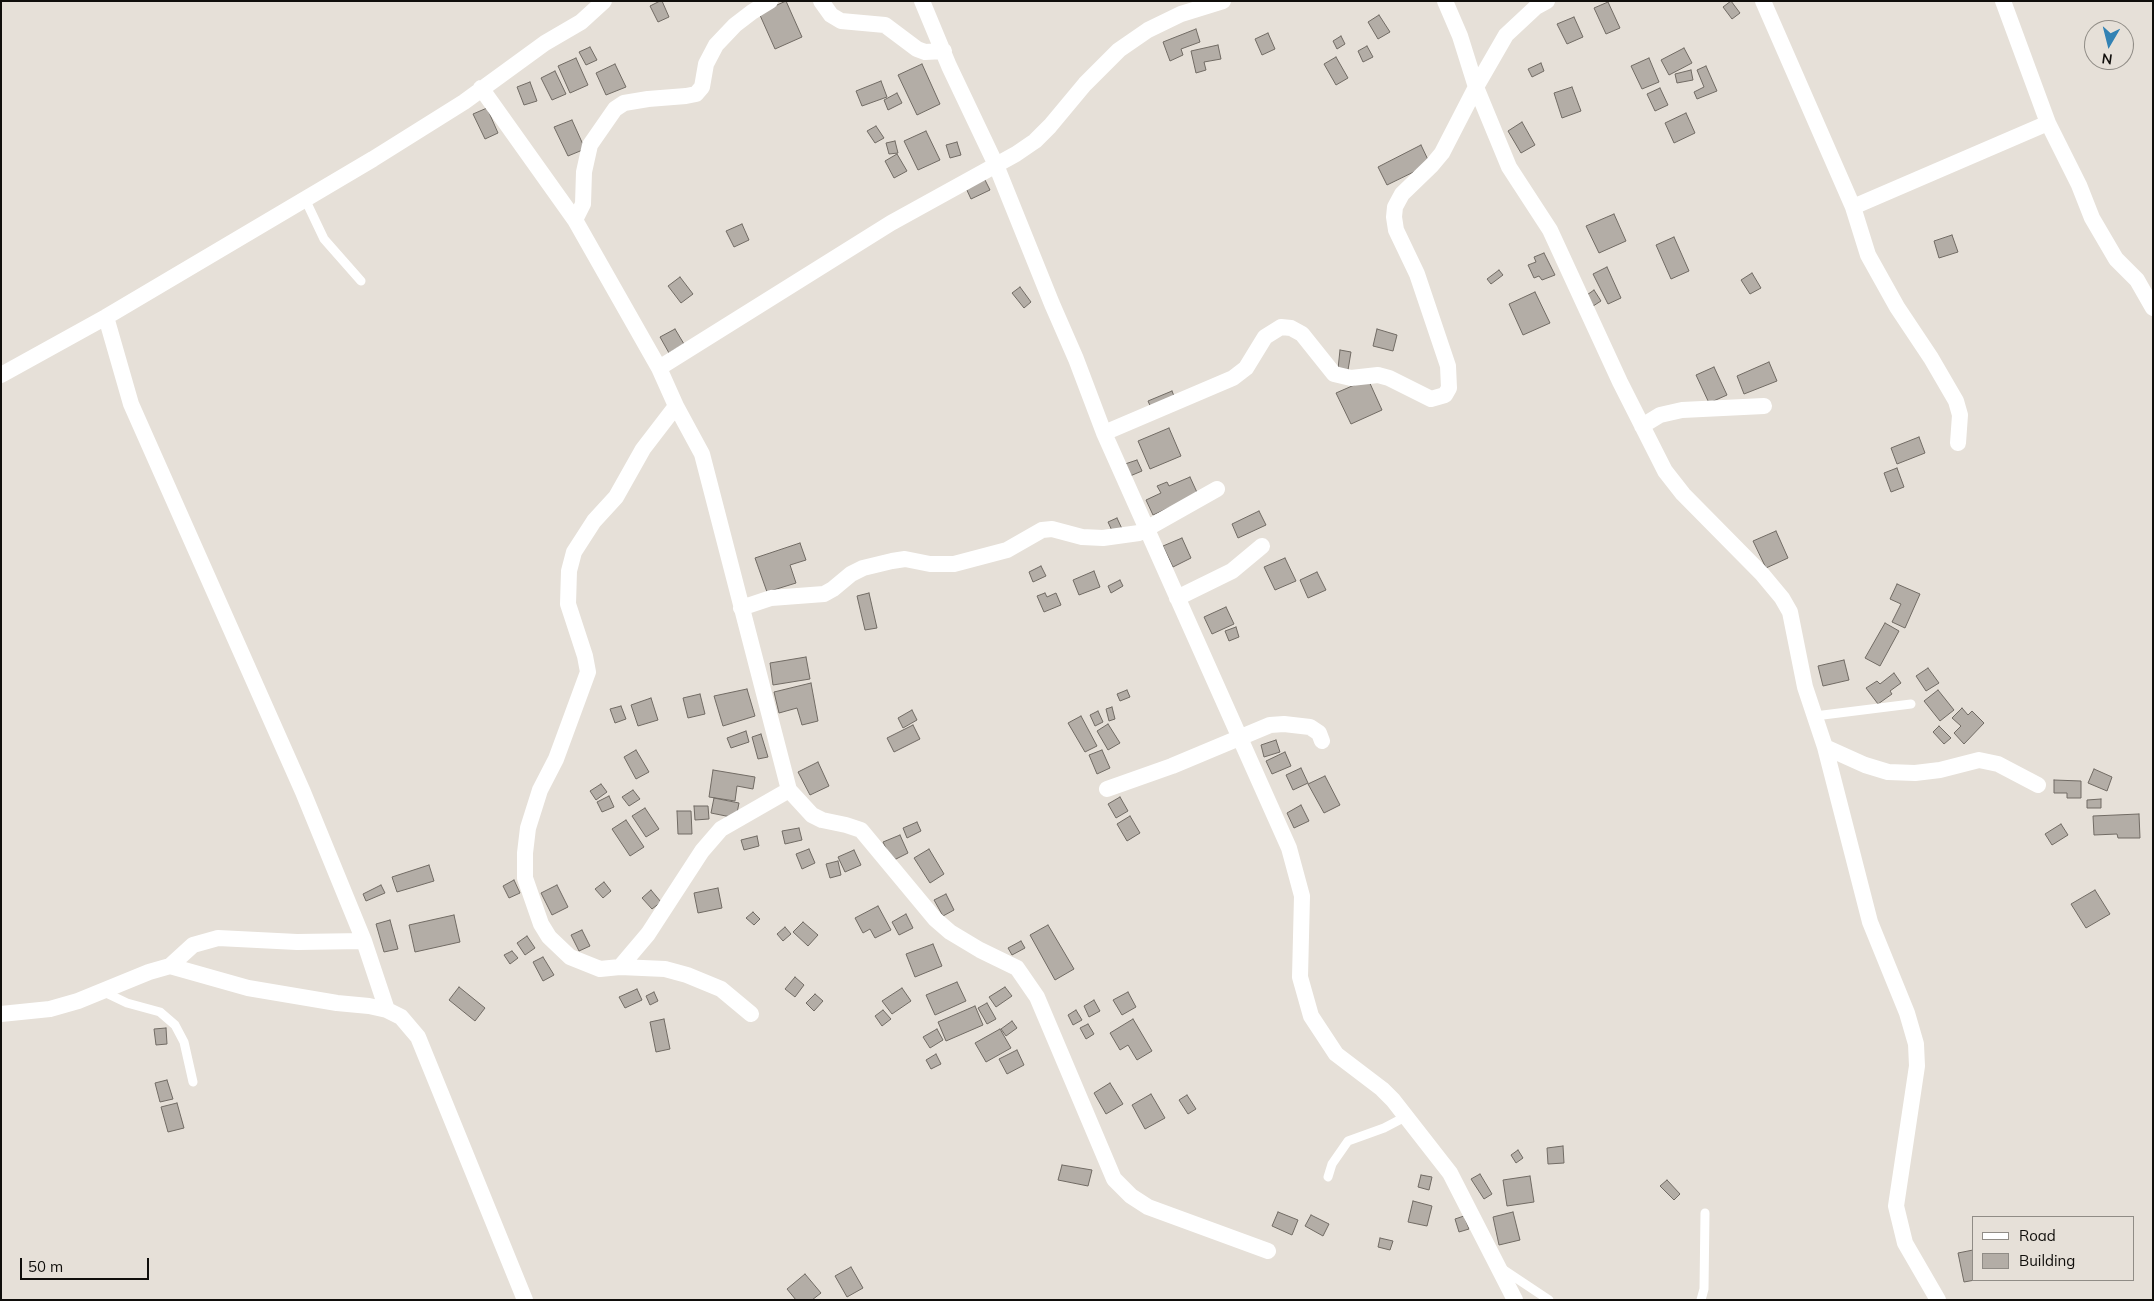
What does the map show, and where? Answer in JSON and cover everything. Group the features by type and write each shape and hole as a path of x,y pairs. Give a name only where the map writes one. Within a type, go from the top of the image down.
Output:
{"street":[{"path":"1,375 106,317 464,102 545,43 581,22 604,1"},
{"path":"575,220 583,204 584,172 588,152 593,140 615,109 624,103 696,94 702,87 706,64 716,45 735,25 770,1"},
{"path":"821,1 832,15 841,21 885,25 917,49 925,52 944,51"},
{"path":"922,1 949,66 996,165 1076,359 1104,434 1289,848 1302,896 1300,977 1311,1016 1336,1054 1382,1089 1450,1173 1515,1300"},
{"path":"659,368 891,223 1016,154 1035,140 1118,50 1148,30 1181,14 1224,1"},
{"path":"1445,1 1460,36 1476,87 1508,167 1550,230 1620,382 1665,471 1683,494 1762,574 1782,598 1790,612 1805,687 1825,746 1870,922 1907,1014 1916,1044 1917,1066 1896,1206 1905,1243 1938,1300"},
{"path":"1763,1 1853,207 1868,255 1897,307 1931,358 1956,401 1960,414 1958,442"},
{"path":"2003,1 2048,123 2103,240 2116,259 2145,282 2153,308"},
{"path":"1104,434 1233,378 1246,368 1265,337 1282,327 1291,328 1302,334 1334,374 1350,378 1378,376 1389,378 1431,399 1445,395 1449,388 1448,366 1417,274 1396,230 1394,212 1402,194 1442,153 1476,87 1506,35 1538,3"},
{"path":"481,88 575,220 659,368 676,406 702,454 789,790 817,818 861,830 934,919 950,932 980,950 1016,968 1037,996 1114,1179 1131,1196 1148,1207 1268,1251"},
{"path":"1853,207 2048,123"},
{"path":"106,317 131,404 303,792 364,941 387,1010"},
{"path":"676,406 643,449 616,497 594,521 574,552 569,571 568,604 585,656 588,672 556,759 540,790 528,828 525,878 535,912 549,937 570,957 600,969 620,967 665,969 701,979 720,989 751,1014"},
{"path":"1642,426 1660,415 1682,410 1764,406"},
{"path":"741,608 770,598 824,594 851,574 863,568 892,560 905,559 930,564 948,564 1007,550 1042,530 1052,529 1082,536 1103,538 1129,535 1147,530 1218,489"},
{"path":"1177,598 1232,571 1262,546"},
{"path":"1107,789 1172,766 1270,725 1284,724 1310,727 1319,733 1322,741"},
{"path":"1825,746 1865,765 1888,772 1916,773 1940,770 1979,760 1998,764 2038,785"},
{"path":"620,967 648,934 702,851 722,829 789,790"},
{"path":"1,1014 50,1009 104,992 149,972 170,966 193,945 218,938 298,942 364,941"},
{"path":"170,966 248,988 387,1010 401,1017 418,1037 526,1300"}],"lane":[{"path":"305,199 324,239 361,281"},
{"path":"1815,716 1911,704"},
{"path":"104,992 127,1003 160,1012 175,1025 184,1042 193,1082"},
{"path":"1328,1177 1332,1164 1348,1141 1384,1128 1406,1117"},
{"path":"1702,1300 1704,1290 1705,1214"},
{"path":"1495,1263 1549,1300"}],"building":[{"path":"662,1 669,17 658,22 650,6"},
{"path":"786,1 802,37 775,49 759,13"},
{"path":"1731,1 1740,13 1732,19 1723,7"},
{"path":"1608,2 1620,28 1606,34 1594,8"},
{"path":"1379,15 1390,32 1378,39 1368,22"},
{"path":"1574,17 1583,37 1567,44 1557,24"},
{"path":"1196,29 1200,42 1181,49 1183,55 1170,61 1163,42"},
{"path":"1268,33 1275,49 1262,55 1255,39"},
{"path":"1341,36 1345,44 1337,49 1333,41"},
{"path":"1218,45 1221,59 1204,62 1206,70 1196,73 1191,51"},
{"path":"1367,46 1373,57 1363,62 1358,51"},
{"path":"590,47 597,60 586,65 579,52"},
{"path":"1684,48 1692,63 1669,75 1661,60"},
{"path":"1336,57 1348,78 1336,85 1324,64"},
{"path":"576,58 588,85 570,93 558,66"},
{"path":"1649,58 1659,82 1642,89 1631,66"},
{"path":"1541,63 1544,71 1532,77 1528,69"},
{"path":"615,64 626,87 606,95 596,73"},
{"path":"922,64 940,104 917,115 898,75"},
{"path":"1706,66 1717,91 1697,99 1694,92 1704,87 1697,70"},
{"path":"1691,70 1693,80 1677,83 1675,74"},
{"path":"555,71 566,94 552,100 541,78"},
{"path":"881,81 887,97 862,106 856,91"},
{"path":"530,82 537,101 524,105 517,87"},
{"path":"1572,87 1581,111 1562,118 1554,93"},
{"path":"1660,88 1668,105 1655,111 1647,94"},
{"path":"897,93 902,103 888,110 884,100"},
{"path":"487,108 498,133 485,139 473,114"},
{"path":"1686,113 1695,133 1674,143 1665,123"},
{"path":"572,120 585,149 568,156 554,127"},
{"path":"1522,122 1535,145 1521,153 1508,131"},
{"path":"876,126 884,138 875,143 867,131"},
{"path":"926,131 940,160 918,170 904,141"},
{"path":"895,141 898,153 889,154 886,143"},
{"path":"957,142 961,155 950,158 946,145"},
{"path":"1421,145 1430,164 1387,185 1378,167"},
{"path":"897,154 907,171 894,178 885,161"},
{"path":"984,178 990,190 971,199 965,186"},
{"path":"1614,214 1626,241 1599,253 1586,226"},
{"path":"742,224 749,240 734,247 726,231"},
{"path":"1952,235 1958,252 1939,258 1934,241"},
{"path":"1674,237 1689,271 1671,279 1656,245"},
{"path":"1544,253 1555,275 1542,280 1539,276 1534,278 1528,265 1536,262 1534,257"},
{"path":"1607,267 1621,298 1608,304 1593,274"},
{"path":"1499,270 1503,275 1491,284 1487,279"},
{"path":"1752,273 1761,288 1750,294 1741,280"},
{"path":"680,277 693,294 681,303 668,286"},
{"path":"1020,287 1031,302 1024,308 1012,293"},
{"path":"1594,290 1601,301 1590,308 1584,297"},
{"path":"1535,292 1550,323 1523,335 1509,304"},
{"path":"675,329 684,344 669,353 660,337"},
{"path":"1377,329 1397,335 1393,351 1373,346"},
{"path":"1340,350 1351,352 1348,370 1338,369"},
{"path":"1769,362 1777,381 1744,394 1737,376"},
{"path":"1714,367 1727,395 1709,403 1696,375"},
{"path":"1368,379 1382,410 1351,424 1336,393"},
{"path":"1172,391 1176,401 1152,410 1148,401"},
{"path":"1169,428 1181,456 1150,469 1138,441"},
{"path":"1919,437 1925,453 1897,464 1891,448"},
{"path":"1137,460 1142,471 1130,476 1125,464"},
{"path":"1897,468 1904,487 1891,492 1884,473"},
{"path":"1190,477 1200,499 1175,505 1153,515 1146,500 1161,493 1157,486 1167,482 1169,486"},
{"path":"1259,511 1266,525 1238,538 1232,524"},
{"path":"1117,518 1123,531 1114,535 1108,522"},
{"path":"1776,531 1788,558 1766,568 1753,541"},
{"path":"1182,538 1191,558 1173,567 1163,546"},
{"path":"800,543 806,560 790,565 796,583 767,592 755,558"},
{"path":"1285,558 1296,581 1275,590 1264,567"},
{"path":"1041,566 1046,576 1033,582 1029,572"},
{"path":"1094,571 1100,587 1079,595 1073,580"},
{"path":"1317,572 1326,590 1308,598 1300,580"},
{"path":"1120,580 1123,586 1111,593 1108,586"},
{"path":"1897,584 1920,594 1905,628 1892,622 1901,604 1890,599"},
{"path":"869,593 877,628 865,630 857,596"},
{"path":"1045,593 1047,597 1056,593 1061,605 1044,612 1037,596"},
{"path":"1226,607 1234,624 1212,634 1204,617"},
{"path":"1885,623 1899,631 1880,666 1865,658"},
{"path":"1236,627 1239,637 1229,641 1225,631"},
{"path":"806,657 810,679 773,685 770,663"},
{"path":"1844,660 1849,680 1823,686 1818,666"},
{"path":"1928,668 1939,683 1926,691 1916,676"},
{"path":"1894,673 1901,683 1890,691 1892,694 1878,704 1866,688 1877,681 1880,684"},
{"path":"811,683 818,721 802,725 797,708 779,713 774,692"},
{"path":"747,689 755,716 723,726 714,696"},
{"path":"1127,690 1130,697 1120,701 1117,694"},
{"path":"1938,690 1954,710 1940,721 1924,701"},
{"path":"700,694 705,714 688,718 683,698"},
{"path":"651,698 658,720 638,726 631,705"},
{"path":"621,706 626,719 615,723 610,709"},
{"path":"1112,707 1115,719 1109,721 1106,709"},
{"path":"1962,708 1968,715 1972,711 1984,723 1964,744 1954,733 1961,726 1952,718"},
{"path":"912,710 917,720 903,728 898,718"},
{"path":"1098,711 1103,722 1095,726 1090,715"},
{"path":"1081,716 1097,746 1085,752 1068,723"},
{"path":"1108,724 1120,743 1108,750 1097,731"},
{"path":"913,725 920,739 894,752 887,738"},
{"path":"1939,726 1951,738 1944,744 1933,732"},
{"path":"746,731 749,742 731,748 727,738"},
{"path":"761,734 768,757 758,759 752,737"},
{"path":"1276,740 1280,752 1264,757 1261,745"},
{"path":"636,750 649,772 636,779 624,757"},
{"path":"1102,750 1110,768 1097,774 1089,755"},
{"path":"1285,752 1291,766 1272,774 1266,761"},
{"path":"818,762 829,786 810,795 798,772"},
{"path":"1301,768 1308,783 1293,790 1286,775"},
{"path":"2094,769 2112,777 2107,791 2088,783"},
{"path":"713,770 755,777 753,789 737,786 735,801 709,797"},
{"path":"1325,776 1340,805 1324,813 1308,784"},
{"path":"2054,780 2081,781 2081,798 2067,798 2067,793 2054,793"},
{"path":"601,784 607,792 596,800 590,791"},
{"path":"633,790 640,799 629,806 622,797"},
{"path":"609,796 614,807 602,812 597,802"},
{"path":"1120,797 1128,811 1116,818 1108,804"},
{"path":"714,798 739,803 736,818 711,813"},
{"path":"2101,799 2101,808 2087,808 2087,800"},
{"path":"1301,805 1309,821 1294,828 1287,813"},
{"path":"694,806 708,806 709,819 695,820"},
{"path":"645,808 659,829 646,837 632,816"},
{"path":"677,811 691,811 692,834 678,834"},
{"path":"2139,814 2140,838 2118,838 2117,834 2094,835 2093,816"},
{"path":"1130,816 1140,833 1127,841 1117,824"},
{"path":"626,820 644,847 630,856 612,829"},
{"path":"917,822 921,831 907,838 903,828"},
{"path":"2061,824 2068,835 2052,845 2045,834"},
{"path":"799,828 802,840 785,844 782,831"},
{"path":"900,835 908,853 892,861 883,842"},
{"path":"757,836 759,846 744,850 741,840"},
{"path":"809,849 815,863 802,869 796,854"},
{"path":"929,849 944,874 930,883 914,858"},
{"path":"854,850 861,865 845,872 838,857"},
{"path":"838,861 841,875 830,878 826,864"},
{"path":"429,865 434,881 397,892 392,877"},
{"path":"514,880 520,893 509,898 503,886"},
{"path":"604,882 611,891 603,898 595,889"},
{"path":"381,885 385,893 366,901 363,894"},
{"path":"557,885 568,907 552,915 541,893"},
{"path":"718,888 722,908 698,913 694,893"},
{"path":"651,890 661,902 652,909 642,898"},
{"path":"2095,890 2110,914 2086,928 2071,904"},
{"path":"946,894 954,910 943,916 934,900"},
{"path":"878,906 891,930 875,938 870,929 863,933 855,918"},
{"path":"753,912 760,919 754,925 746,918"},
{"path":"906,914 913,928 899,935 892,922"},
{"path":"454,915 460,942 415,952 409,925"},
{"path":"390,920 398,949 384,952 376,924"},
{"path":"803,922 818,935 808,946 793,932"},
{"path":"1048,925 1074,969 1055,980 1030,935"},
{"path":"785,927 791,934 783,941 777,934"},
{"path":"582,930 590,946 579,951 571,935"},
{"path":"527,936 535,948 525,955 517,943"},
{"path":"1021,941 1025,948 1012,955 1008,948"},
{"path":"933,944 942,966 915,977 906,954"},
{"path":"512,951 518,958 510,964 504,955"},
{"path":"543,957 554,975 543,981 533,962"},
{"path":"795,977 804,985 795,997 785,989"},
{"path":"957,982 966,1001 935,1015 926,995"},
{"path":"459,987 485,1008 475,1021 449,1000"},
{"path":"1005,987 1012,996 996,1007 989,997"},
{"path":"902,988 911,1001 892,1014 882,1001"},
{"path":"637,989 642,1000 625,1008 619,997"},
{"path":"654,992 658,1001 650,1005 646,996"},
{"path":"1128,992 1136,1007 1122,1015 1113,1000"},
{"path":"815,994 823,1001 814,1011 806,1003"},
{"path":"1094,1000 1100,1011 1089,1017 1084,1006"},
{"path":"987,1003 996,1019 987,1024 978,1008"},
{"path":"975,1006 983,1025 946,1041 938,1022"},
{"path":"883,1010 891,1019 882,1026 875,1016"},
{"path":"1076,1010 1082,1020 1073,1025 1068,1015"},
{"path":"664,1019 670,1049 656,1052 650,1022"},
{"path":"1133,1019 1152,1051 1137,1060 1128,1045 1120,1050 1110,1033"},
{"path":"1012,1021 1017,1028 1006,1036 1001,1029"},
{"path":"1088,1024 1094,1034 1086,1039 1080,1028"},
{"path":"166,1028 167,1044 156,1045 154,1029"},
{"path":"937,1029 943,1040 930,1048 923,1037"},
{"path":"1000,1029 1011,1048 986,1062 975,1043"},
{"path":"1017,1050 1024,1065 1007,1074 999,1059"},
{"path":"936,1054 941,1064 931,1069 926,1060"},
{"path":"167,1080 173,1099 160,1102 155,1083"},
{"path":"1110,1083 1123,1104 1106,1114 1094,1093"},
{"path":"1151,1094 1165,1118 1145,1129 1132,1105"},
{"path":"1187,1095 1196,1109 1188,1114 1179,1100"},
{"path":"177,1103 184,1128 168,1132 161,1107"},
{"path":"1563,1146 1564,1163 1548,1164 1547,1148"},
{"path":"1518,1150 1523,1158 1516,1163 1511,1155"},
{"path":"1062,1165 1092,1170 1088,1186 1058,1180"},
{"path":"1480,1174 1492,1194 1484,1199 1471,1179"},
{"path":"1421,1175 1432,1177 1429,1190 1418,1187"},
{"path":"1530,1176 1534,1202 1507,1206 1503,1180"},
{"path":"1667,1180 1680,1194 1674,1200 1660,1186"},
{"path":"1413,1201 1432,1206 1427,1226 1408,1222"},
{"path":"1278,1212 1298,1220 1292,1235 1272,1226"},
{"path":"1513,1212 1520,1240 1499,1245 1493,1217"},
{"path":"1311,1215 1329,1224 1323,1236 1305,1226"},
{"path":"1464,1216 1469,1229 1459,1232 1455,1219"},
{"path":"1380,1238 1393,1241 1390,1250 1378,1247"},
{"path":"1972,1250 1972,1281 1964,1282 1958,1253"},
{"path":"851,1267 863,1288 847,1297 835,1276"},
{"path":"805,1274 821,1293 812,1300 796,1300 787,1289"}]}
